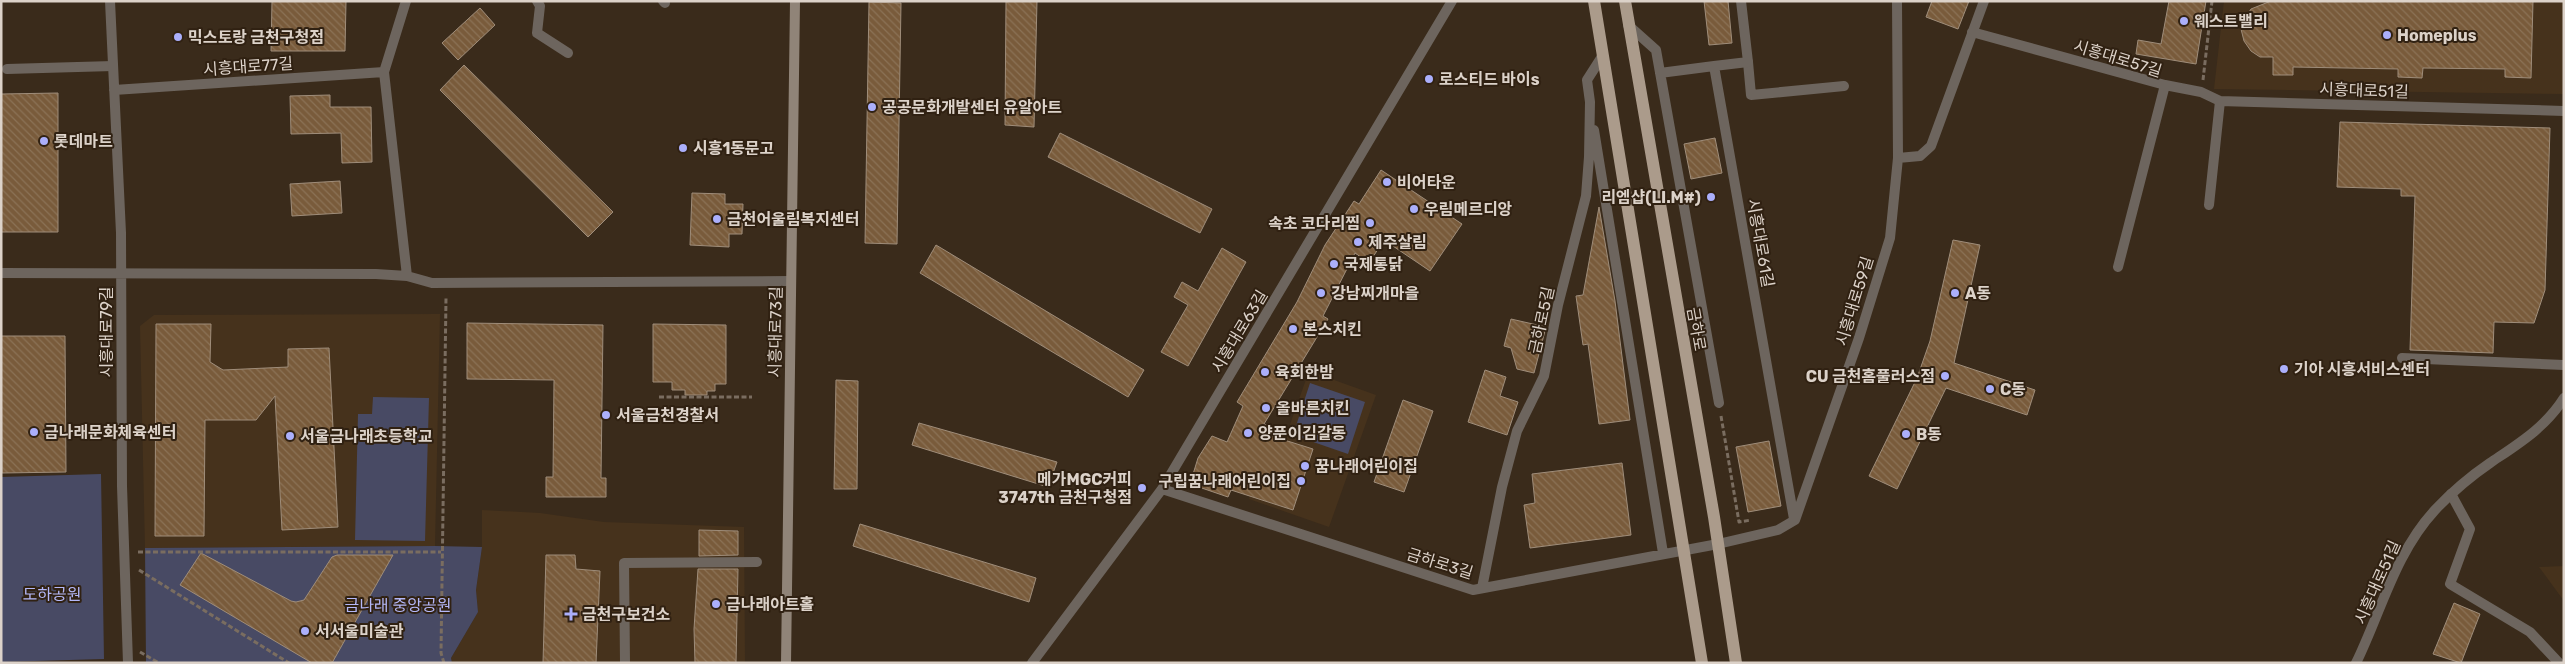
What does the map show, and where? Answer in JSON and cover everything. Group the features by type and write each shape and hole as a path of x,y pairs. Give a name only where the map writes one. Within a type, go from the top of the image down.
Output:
{"main road":[{"path":"1594,1 1702,663"},
{"name":"금하로","path":"1625,1 1718,544 1736,663"}],"street":[{"name":"시흥대로79길","path":"110,1 120,273 122,484 128,663"},
{"path":"406,1 384,72 406,276"},
{"path":"537,1 540,6 537,33 568,52"},
{"name":"시흥대로73길","path":"786,663 794,1"},
{"name":"시흥대로63길","path":"1032,663 1162,490 1452,1"},
{"path":"1741,1 1751,95 1844,86"},
{"name":"시흥대로59길","path":"1795,520 1856,348 1890,238 1898,158 1897,1"},
{"path":"1898,158 1920,156 1931,146 1984,1"},
{"path":"1628,25 1656,50 1719,403"},
{"name":"시흥대로57길","path":"1972,32 2165,86 2118,267"},
{"name":"금하로5길","path":"1482,588 1502,487 1517,431 1544,376 1558,305 1586,196 1590,102 1587,80 1603,55"},
{"path":"1660,73 1748,62"},
{"path":"7,69 113,66"},
{"name":"시흥대로61길","path":"1714,66 1795,520"},
{"name":"시흥대로77길","path":"114,90 384,72"},
{"name":"시흥대로51길","path":"2165,86 2201,92 2220,101 2564,111"},
{"path":"2209,205 2220,101"},
{"path":"1590,102 1663,553"},
{"path":"1,273 376,274 406,276 432,283 791,281"},
{"path":"2402,358 2564,365"},
{"name":"시흥대로51길","path":"2356,663 2370,634 2388,586 2413,539 2434,511 2451,494 2488,464 2544,425 2564,398"},
{"name":"금하로3길","path":"1162,490 1473,590 1683,549 1718,544"},
{"path":"2451,494 2470,529 2450,584 2530,632 2559,663"},
{"path":"1718,544 1778,530 1795,520"},
{"path":"626,663 624,563 757,562"}],"path":[{"path":"2201,92 2212,1"},
{"path":"444,663 441,652 441,552 446,298"},
{"path":"659,397 752,397"},
{"path":"1719,403 1740,522 1751,520"},
{"path":"138,552 441,552"},
{"path":"138,570 289,663"},
{"path":"140,652 159,663"}],"shaded area":[{"name":"Homeplus","path":"2224,1 2564,1 2564,94 2214,89"},
{"name":"서울금나래초등학교","path":"440,314 435,546 145,548 140,326 154,315"},
{"name":"꿈나래어린이집","path":"1309,371 1376,395 1329,527 1249,499 1273,428 1287,433"},
{"path":"482,510 540,513 604,522 744,527 745,663 452,663 451,658 478,612 476,590 482,547"},
{"path":"2564,566 2564,601 2539,567"}],"green space":[{"path":"1310,383 1365,402 1348,454 1293,435"},
{"path":"373,397 429,398 425,541 355,540 358,414 372,414"},
{"name":"도하공원","path":"101,474 104,659 1,662 1,477"},
{"name":"금나래 중앙공원","path":"482,547 476,590 478,612 451,658 452,663 146,663 145,548"}],"building":[{"path":"272,1 346,1 345,51 271,51"},
{"path":"1006,1 1037,1 1034,127 1005,125"},
{"path":"1704,1 1728,1 1732,43 1709,45"},
{"path":"1932,1 1969,1 1958,29 1926,17"},
{"name":"웨스트밸리","path":"2169,1 2206,1 2196,64 2136,54 2138,40 2161,44"},
{"name":"Homeplus","path":"2271,1 2533,1 2531,78 2505,77 2505,69 2423,68 2422,78 2398,77 2398,69 2293,67 2293,75 2273,75 2273,57 2260,57 2251,51 2244,41 2241,29 2251,9"},
{"path":"869,2 901,3 897,244 865,243"},
{"path":"480,8 495,25 458,60 442,43"},
{"path":"464,65 613,212 588,237 440,90"},
{"path":"58,93 58,232 1,232 1,94"},
{"path":"330,95 330,107 371,107 372,162 342,163 341,133 291,134 290,96"},
{"path":"2340,122 2550,128 2545,290 2534,323 2494,322 2493,353 2410,350 2415,196 2401,196 2401,189 2337,187"},
{"path":"1060,133 1212,209 1200,233 1048,157"},
{"path":"1715,138 1722,173 1691,179 1684,144"},
{"path":"1381,170 1462,224 1430,271 1384,240 1369,263 1355,253 1323,316 1328,319 1264,424 1269,426 1265,434 1313,449 1293,510 1231,490 1228,497 1190,484 1198,458 1212,436 1227,442 1243,406 1237,402 1297,302 1325,245 1354,201 1359,204"},
{"path":"340,181 342,213 292,216 290,184"},
{"name":"금천어울림복지센터","path":"692,193 725,194 725,204 743,204 742,234 729,234 729,247 690,245"},
{"path":"1599,207 1615,301 1630,420 1599,424 1588,344 1583,345 1576,296 1583,295"},
{"path":"1953,240 1980,245 1954,363 2035,390 2027,415 1946,388 1897,489 1869,476 1917,378 1930,341"},
{"path":"936,245 1144,370 1128,397 920,273"},
{"path":"1222,248 1246,262 1188,366 1161,352 1188,305 1174,297 1182,282 1198,291"},
{"path":"1511,319 1546,327 1534,373 1517,369 1511,348 1504,346"},
{"path":"467,323 603,325 601,478 606,478 606,497 546,497 546,477 553,477 554,380 467,379"},
{"path":"156,324 211,324 210,362 223,370 288,367 288,349 329,348 338,527 282,530 275,396 256,420 205,420 204,536 155,536"},
{"path":"653,324 726,325 726,384 715,384 715,391 707,391 707,395 685,395 685,390 672,390 672,382 653,382"},
{"name":"금나래문화체육센터","path":"1,336 65,336 66,472 2,473"},
{"path":"1485,370 1506,377 1500,396 1518,402 1507,435 1468,422"},
{"path":"836,380 858,381 857,489 834,489"},
{"path":"1403,400 1433,411 1404,492 1374,482"},
{"path":"919,423 1057,462 1048,487 912,445"},
{"path":"1769,441 1781,506 1748,512 1736,447"},
{"path":"1622,463 1631,535 1530,548 1524,505 1535,503 1532,474"},
{"path":"860,524 1036,578 1029,602 853,546"},
{"path":"699,530 738,531 738,555 699,556"},
{"name":"서서울미술관","path":"201,553 296,602 304,600 332,557 337,555 393,555 332,663 312,663 180,585"},
{"name":"금천구보건소","path":"546,555 575,555 576,569 600,571 596,663 543,663"},
{"name":"금나래아트홀","path":"698,569 738,569 736,663 695,663 694,629"},
{"path":"2454,603 2480,614 2461,663 2433,654"}],"place":[{"name":"웨스트밸리","path":"2184,21"},
{"name":"Homeplus","path":"2387,35"},
{"name":"믹스토랑 금천구청점","path":"178,37"},
{"name":"로스티드 바이s","path":"1429,79"},
{"name":"공공문화개발센터 유알아트","path":"872,107"},
{"name":"롯데마트","path":"44,141"},
{"name":"시흥1동문고","path":"683,148"},
{"name":"비어타운","path":"1387,182"},
{"name":"리엠샵(LI.M#)","path":"1711,197"},
{"name":"우림메르디앙","path":"1414,209"},
{"name":"금천어울림복지센터","path":"717,219"},
{"name":"속초 코다리찜","path":"1370,223"},
{"name":"제주살림","path":"1358,242"},
{"name":"국제통닭","path":"1334,264"},
{"name":"강남찌개마을","path":"1321,293"},
{"name":"A동","path":"1955,293"},
{"name":"본스치킨","path":"1293,329"},
{"name":"기아 시흥서비스센터","path":"2284,369"},
{"name":"육회한밤","path":"1265,372"},
{"name":"CU 금천홈풀러스점","path":"1945,376"},
{"name":"C동","path":"1990,389"},
{"name":"올바른치킨","path":"1266,408"},
{"name":"서울금천경찰서","path":"606,415"},
{"name":"금나래문화체육센터","path":"34,432"},
{"name":"양푼이김갈동","path":"1248,433"},
{"name":"B동","path":"1906,434"},
{"name":"서울금나래초등학교","path":"290,436"},
{"name":"꿈나래어린이집","path":"1305,466"},
{"name":"구립꿈나래어린이집","path":"1301,481"},
{"name":"메가MGC커피 3747th 금천구청점","path":"1142,488"},
{"name":"금나래아트홀","path":"716,604"},
{"name":"금천구보건소","path":"571,614"},
{"name":"서서울미술관","path":"305,631"}]}
